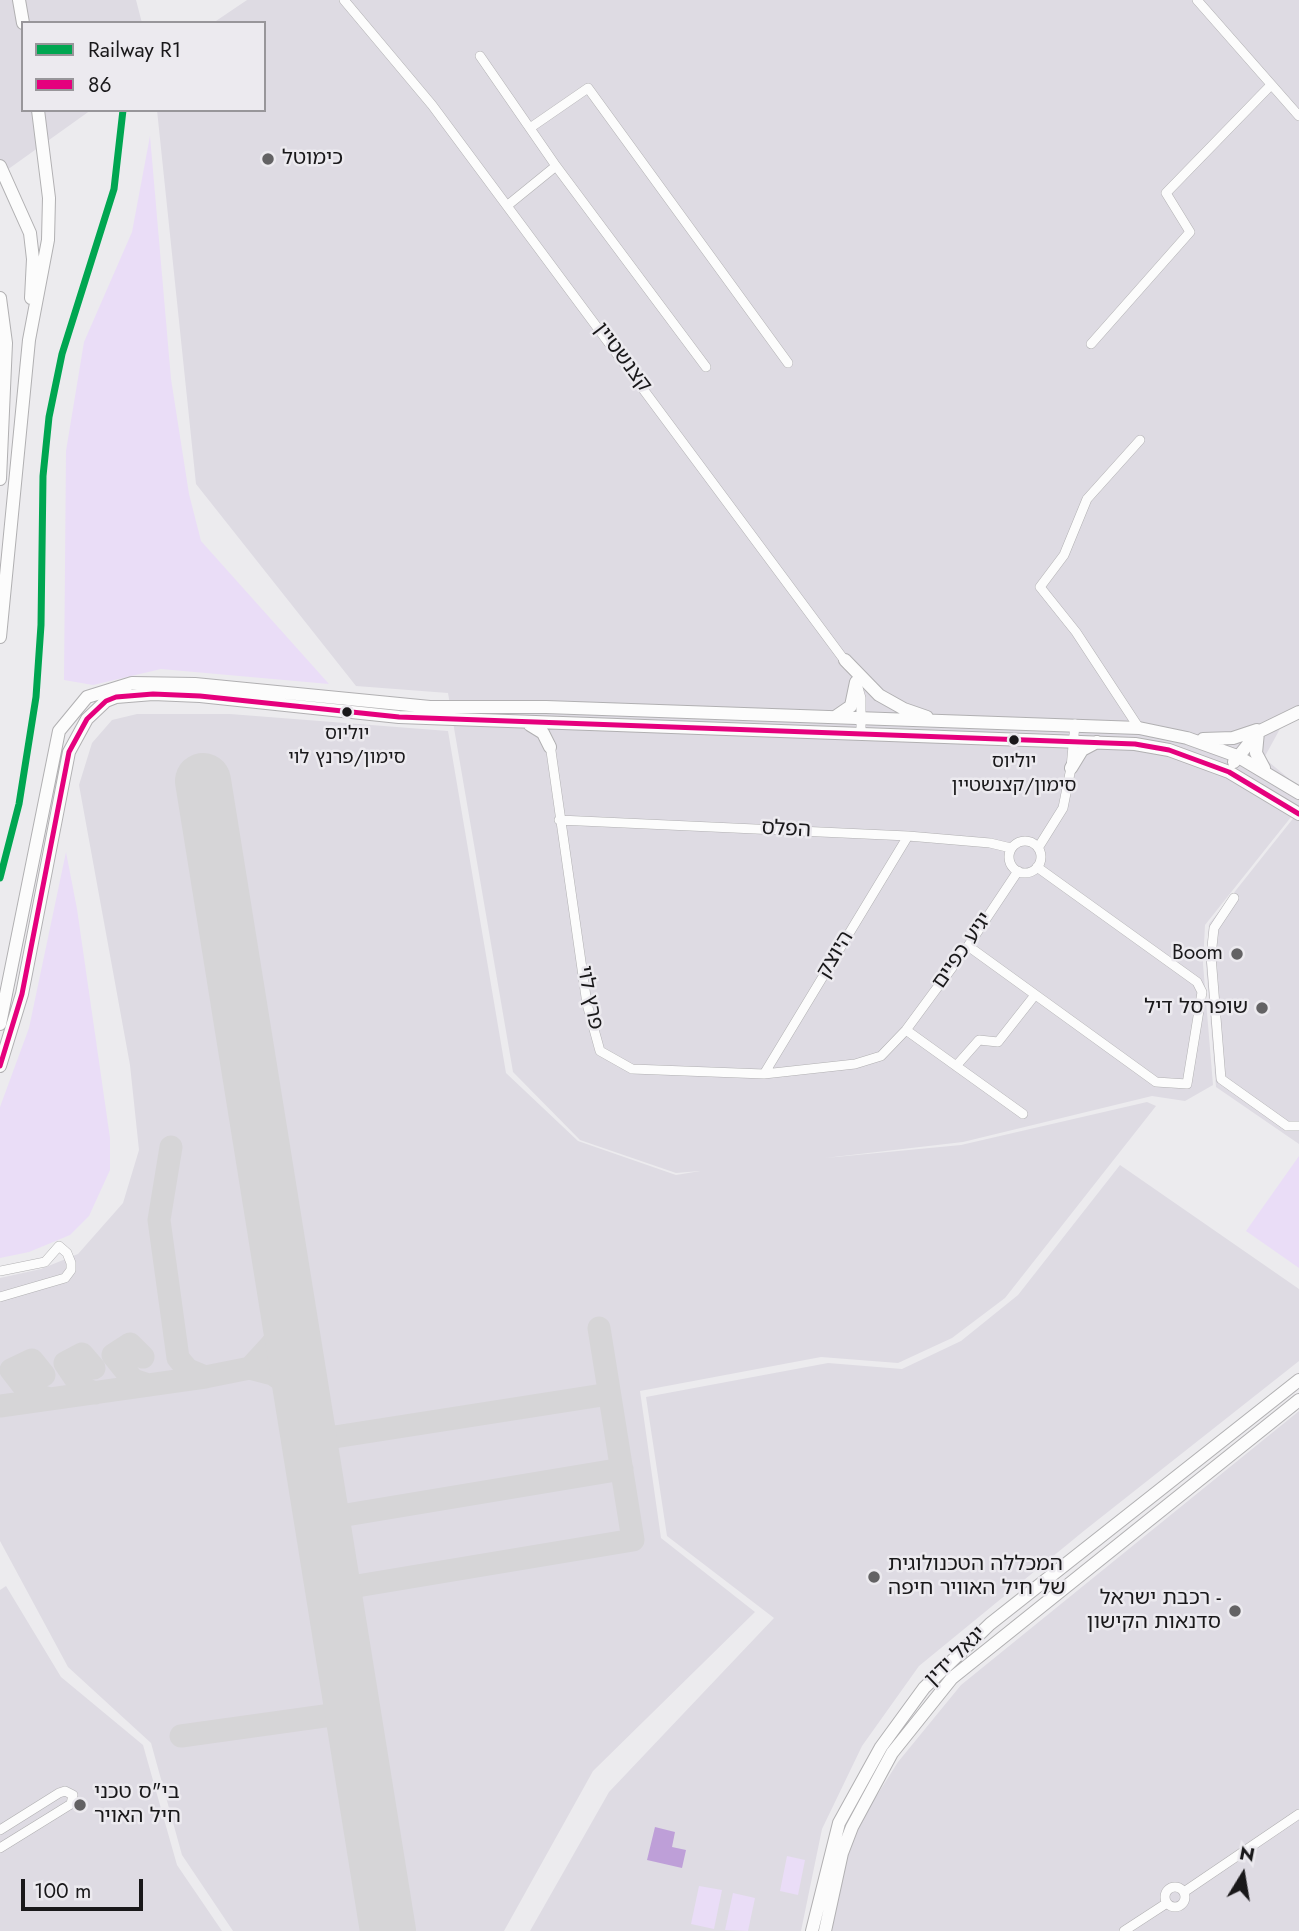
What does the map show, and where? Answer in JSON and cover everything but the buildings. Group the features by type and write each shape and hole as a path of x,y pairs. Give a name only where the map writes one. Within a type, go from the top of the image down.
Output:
{"street":[{"path":"19,0 23,21"},
{"name":"קצנשטיין","path":"344,0 432,105 508,205 845,660 861,698 861,735"},
{"path":"1197,0 1299,116"},
{"path":"481,57 556,166 706,367"},
{"path":"1091,344 1190,232 1166,193 1271,85"},
{"path":"530,128 588,88 788,363"},
{"path":"29,340 49,223 47,168 38,112"},
{"path":"0,166 30,233 33,259 29,340 0,637"},
{"path":"508,205 556,166"},
{"path":"0,298 6,344 0,479"},
{"path":"1139,728 1076,632 1040,587 1064,555 1087,499 1140,440"},
{"path":"845,660 869,686 891,703 941,722"},
{"path":"0,1024 56,741 67,718 88,697 111,688 149,681 383,704 546,707 1139,728 1187,738 1237,756 1299,793"},
{"path":"834,718 851,706 856,682"},
{"path":"0,1066 22,994 69,752 87,719 106,701 153,694 398,717 861,735 1097,741 1169,750 1229,772 1299,814"},
{"name":"פרץ לוי","path":"546,707 559,820 587,1004 600,1051 632,1069 764,1074 855,1064 881,1056 906,1030"},
{"path":"1187,738 1233,738 1263,729 1299,712"},
{"path":"522,722 539,729 550,747"},
{"path":"550,747 555,729 566,723"},
{"path":"1038,848 1063,808 1071,768 1075,724"},
{"path":"1229,772 1237,756 1263,729"},
{"path":"1263,729 1257,758 1272,775"},
{"path":"1071,768 1083,750 1097,741"},
{"name":"הפלס","path":"559,820 908,836 990,843 1011,848"},
{"name":"היוצק","path":"764,1074 908,836"},
{"path":"1025,841 1038,848 1041,858 1037,867 1028,873 1018,871 1010,864 1011,848 1025,841"},
{"path":"968,946 1156,1082 1187,1084 1202,992 1197,982 1037,867"},
{"name":"יגיע כפיים","path":"906,1030 968,946 1018,871"},
{"path":"1234,898 1214,928 1211,956 1221,1079 1287,1126 1299,1126"},
{"path":"956,1066 979,1040 998,1042 1035,995"},
{"path":"906,1030 1023,1114"},
{"path":"0,1271 45,1262 59,1246 67,1253 71,1263 71,1270 65,1278 0,1297"},
{"name":"יגאל ידין","path":"812,1931 839,1822 881,1747 924,1688 990,1624 1299,1380"},
{"name":"יגאל ידין","path":"825,1931 842,1853 852,1827 892,1753 952,1678 1299,1400"},
{"path":"0,1830 59,1793 65,1791 73,1795 71,1804 0,1848"},
{"path":"1184,1892 1299,1815"},
{"path":"1171,1888 1184,1892 1185,1899 1181,1906 1173,1907 1167,1903 1165,1895 1171,1888"},
{"path":"1124,1931 1167,1903"}],"shaded area":[{"path":"0,0 136,0 141,21 21,21 21,112 88,112 0,175"},
{"path":"247,0 1299,0 1299,718 1281,727 1264,758 1299,787 1299,807 1205,925 1203,964 1213,1085 1185,1101 1152,1096 963,1142 825,1158 961,1145 1147,1102 1156,1106 1005,1298 952,1338 898,1363 821,1357 640,1391 661,1538 755,1612 593,1771 504,1931 233,1931 182,1855 151,1743 68,1667 0,1541 0,1278 41,1269 78,1254 123,1203 139,1150 130,1065 79,785 92,743 112,720 137,714 230,714 448,731 506,1073 578,1141 676,1175 700,1171 676,1173 580,1140 513,1072 448,693 356,686 196,484 157,112 266,112 266,21 216,21"},
{"path":"150,136 171,379 189,494 201,541 329,684 161,669 93,685 64,680 66,451 84,342 132,232"},
{"path":"1295,816 1299,819 1299,1144 1216,1087 1206,964 1209,924"},
{"path":"66,852 77,909 110,1138 110,1170 89,1216 70,1235 29,1252 0,1258 0,1107 29,1028"},
{"path":"1299,1156 1299,1268 1246,1231"},
{"name":"המכללה הטכנולוגית של חיל האוויר חיפה","path":"1120,1165 1299,1289 1299,1361 1085,1530 919,1666 862,1746 822,1829 801,1931 530,1931 609,1792 774,1618 667,1536 646,1397 828,1363 902,1369 961,1341 1018,1295"},
{"path":"1299,1411 1299,1931 832,1931 837,1886 853,1833 898,1762 961,1685"},
{"name":"בי\"ס טכני חיל האויר","path":"6,1586 61,1677 143,1745 177,1865 222,1931 0,1931 0,1590"},
{"path":"655,1827 675,1832 672,1847 686,1850 682,1868 647,1860"},
{"path":"787,1856 805,1860 798,1895 780,1891"},
{"path":"699,1886 722,1890 714,1929 691,1924"},
{"path":"733,1893 755,1898 748,1931 725,1930"}],"taxiway":[{"path":"171,1147 159,1220 178,1358 188,1370 205,1377 250,1368 283,1332 288,1311"},
{"path":"333,1590 633,1540 599,1328"},
{"path":"143,1357 130,1344 113,1355 133,1380 148,1385"},
{"path":"94,1368 82,1354 65,1363 81,1387 95,1393"},
{"path":"44,1375 32,1360 11,1370 28,1392 49,1399"},
{"path":"250,1368 273,1374 290,1386 303,1403"},
{"path":"0,1406 205,1377"},
{"path":"309,1441 609,1394"},
{"path":"322,1519 622,1469"},
{"path":"181,1736 353,1712"}],"runway":[{"path":"203,781 388,1931"}],"rail line":[{"name":"R1","path":"0,878 19,804 36,697 41,625 43,476 49,417 62,354 114,189 123,112"}],"transit line":[{"name":"86","path":"0,1066 22,994 69,752 87,719 106,701 116,697 153,694 200,696 399,717 1135,744 1169,750 1229,772 1299,814"}],"place":[{"name":"כימוטל","path":"268,159"},
{"name":"יוליוס סימון/פרנץ לוי","path":"347,712"},
{"name":"יוליוס סימון/קצנשטיין","path":"1014,740"},
{"name":"Boom","path":"1237,954"},
{"name":"שופרסל דיל","path":"1262,1008"},
{"name":"המכללה הטכנולוגית של חיל האוויר חיפה","path":"874,1577"},
{"name":"רכבת ישראל - סדנאות הקישון","path":"1235,1611"},
{"name":"בי\"ס טכני חיל האויר","path":"80,1805"}]}
